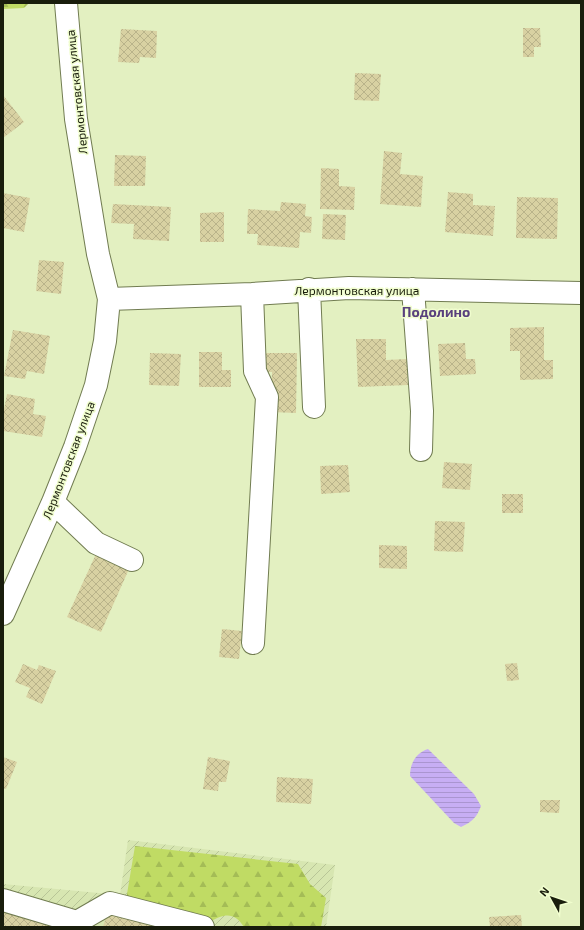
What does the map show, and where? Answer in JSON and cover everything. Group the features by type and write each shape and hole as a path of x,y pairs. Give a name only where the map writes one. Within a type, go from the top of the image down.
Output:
{"street":[{"name":"Лермонтовская улица","path":"3,614 53,502 75,447 96,385 105,341 109,299 98,254 76,119 66,3"},
{"name":"Лермонтовская улица","path":"109,299 252,294 309,289 413,289 581,294"},
{"path":"309,289 314,407"},
{"path":"413,289 422,412 421,450"},
{"path":"252,294 255,371 267,397 253,643"},
{"path":"53,502 96,543 132,560"},
{"path":"3,900 77,922 110,903 203,927"}],"shaded area":[{"path":"428,749 474,794 481,806 474,819 461,827 454,823 410,776 414,759 420,753"},
{"path":"128,840 335,865 326,927 3,927 3,884 120,895"}],"green space":[{"path":"3,3 29,3 24,8 3,9"},
{"path":"135,846 298,864 310,884 326,898 321,927 244,927 236,918 232,916 219,917 209,922 126,900"}],"building":[{"path":"523,28 540,28 541,47 534,47 534,57 523,57"},
{"path":"121,29 157,31 156,58 140,57 139,63 118,62"},
{"path":"355,73 381,74 379,101 354,100"},
{"path":"3,95 24,122 3,138"},
{"path":"384,151 402,153 400,174 423,176 421,207 380,204"},
{"path":"115,155 146,156 145,186 114,186"},
{"path":"321,168 339,169 339,186 355,187 354,210 320,209"},
{"path":"448,192 473,194 473,205 495,206 493,236 445,232"},
{"path":"3,193 30,198 24,232 3,228"},
{"path":"517,197 558,198 557,239 516,238"},
{"path":"281,202 306,204 305,216 312,217 311,233 300,232 299,248 257,245 258,234 247,234 248,209 280,211"},
{"path":"113,204 171,207 169,241 133,239 134,224 111,223"},
{"path":"224,212 224,242 200,242 200,213"},
{"path":"323,214 346,215 345,240 322,239"},
{"path":"39,260 64,262 61,294 36,291"},
{"path":"544,327 544,360 553,360 553,379 520,380 520,351 510,351 510,328"},
{"path":"13,330 50,336 44,374 27,371 25,379 4,376"},
{"path":"356,339 386,339 386,360 407,359 408,385 358,387"},
{"path":"465,343 466,359 475,359 476,374 440,376 438,344"},
{"path":"199,352 222,352 222,370 231,370 231,387 199,387"},
{"path":"150,353 181,354 179,386 149,385"},
{"path":"263,353 297,353 296,413 271,412 272,372 263,372"},
{"path":"7,394 35,399 33,414 46,416 42,437 3,431 3,414"},
{"path":"444,462 472,464 470,490 442,488"},
{"path":"348,465 350,492 321,494 320,466"},
{"path":"502,494 523,494 523,513 502,513"},
{"path":"435,521 465,522 463,552 434,551"},
{"path":"379,545 407,546 407,569 379,568"},
{"path":"96,554 129,569 101,632 67,617"},
{"path":"222,629 242,631 239,659 219,657"},
{"path":"517,663 519,680 507,681 505,664"},
{"path":"23,664 37,670 39,665 56,671 42,704 26,697 30,688 15,682"},
{"path":"3,757 17,762 6,789 3,788"},
{"path":"208,757 230,761 226,782 219,782 218,791 203,789"},
{"path":"277,777 313,779 311,804 276,802"},
{"path":"540,800 560,800 559,813 540,812"},
{"path":"3,912 49,925 49,927 3,927"},
{"path":"107,913 158,927 103,927"},
{"path":"521,915 522,927 490,927 489,917"}],"district":[{"name":"Подолино","path":"436,311"}]}
